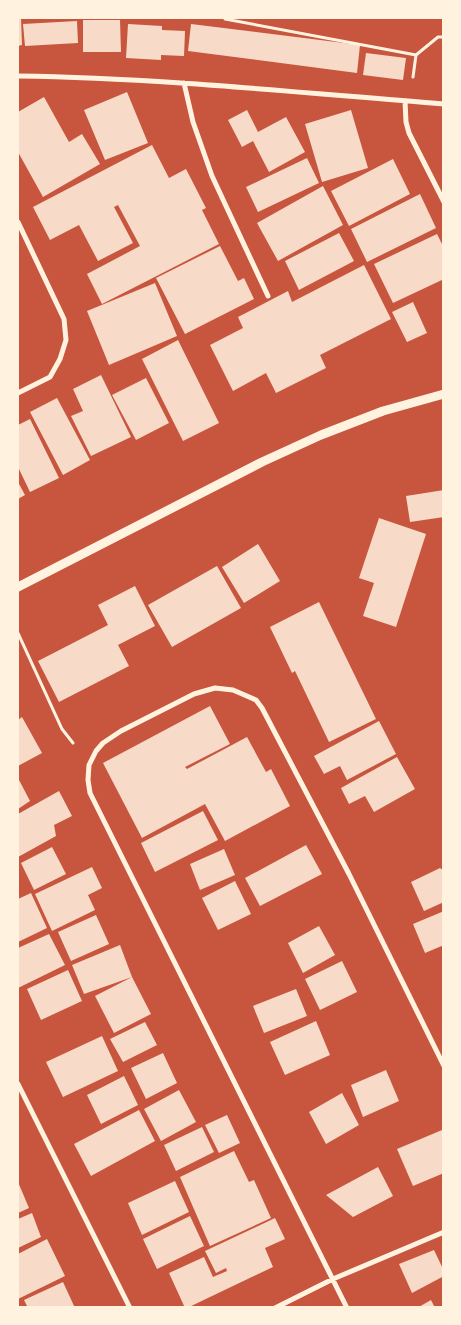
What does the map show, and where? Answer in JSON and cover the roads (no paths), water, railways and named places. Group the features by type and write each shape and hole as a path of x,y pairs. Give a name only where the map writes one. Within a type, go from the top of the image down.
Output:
{"street":[{"path":"18,76 72,76 184,83 444,104"},
{"path":"184,83 193,122 212,176 268,296"},
{"path":"405,101 406,122 409,133 444,202"},
{"path":"18,222 64,319 66,340 60,359 50,377 18,393"},
{"path":"18,587 262,462 321,435 383,411 444,394"},
{"path":"347,1308 90,793 88,780 89,766 96,751 103,743 122,731 194,694 215,688 233,690 256,700 262,708 349,874 444,1066"},
{"path":"18,1084 130,1308"},
{"path":"275,1308 334,1279 444,1232"}]}
